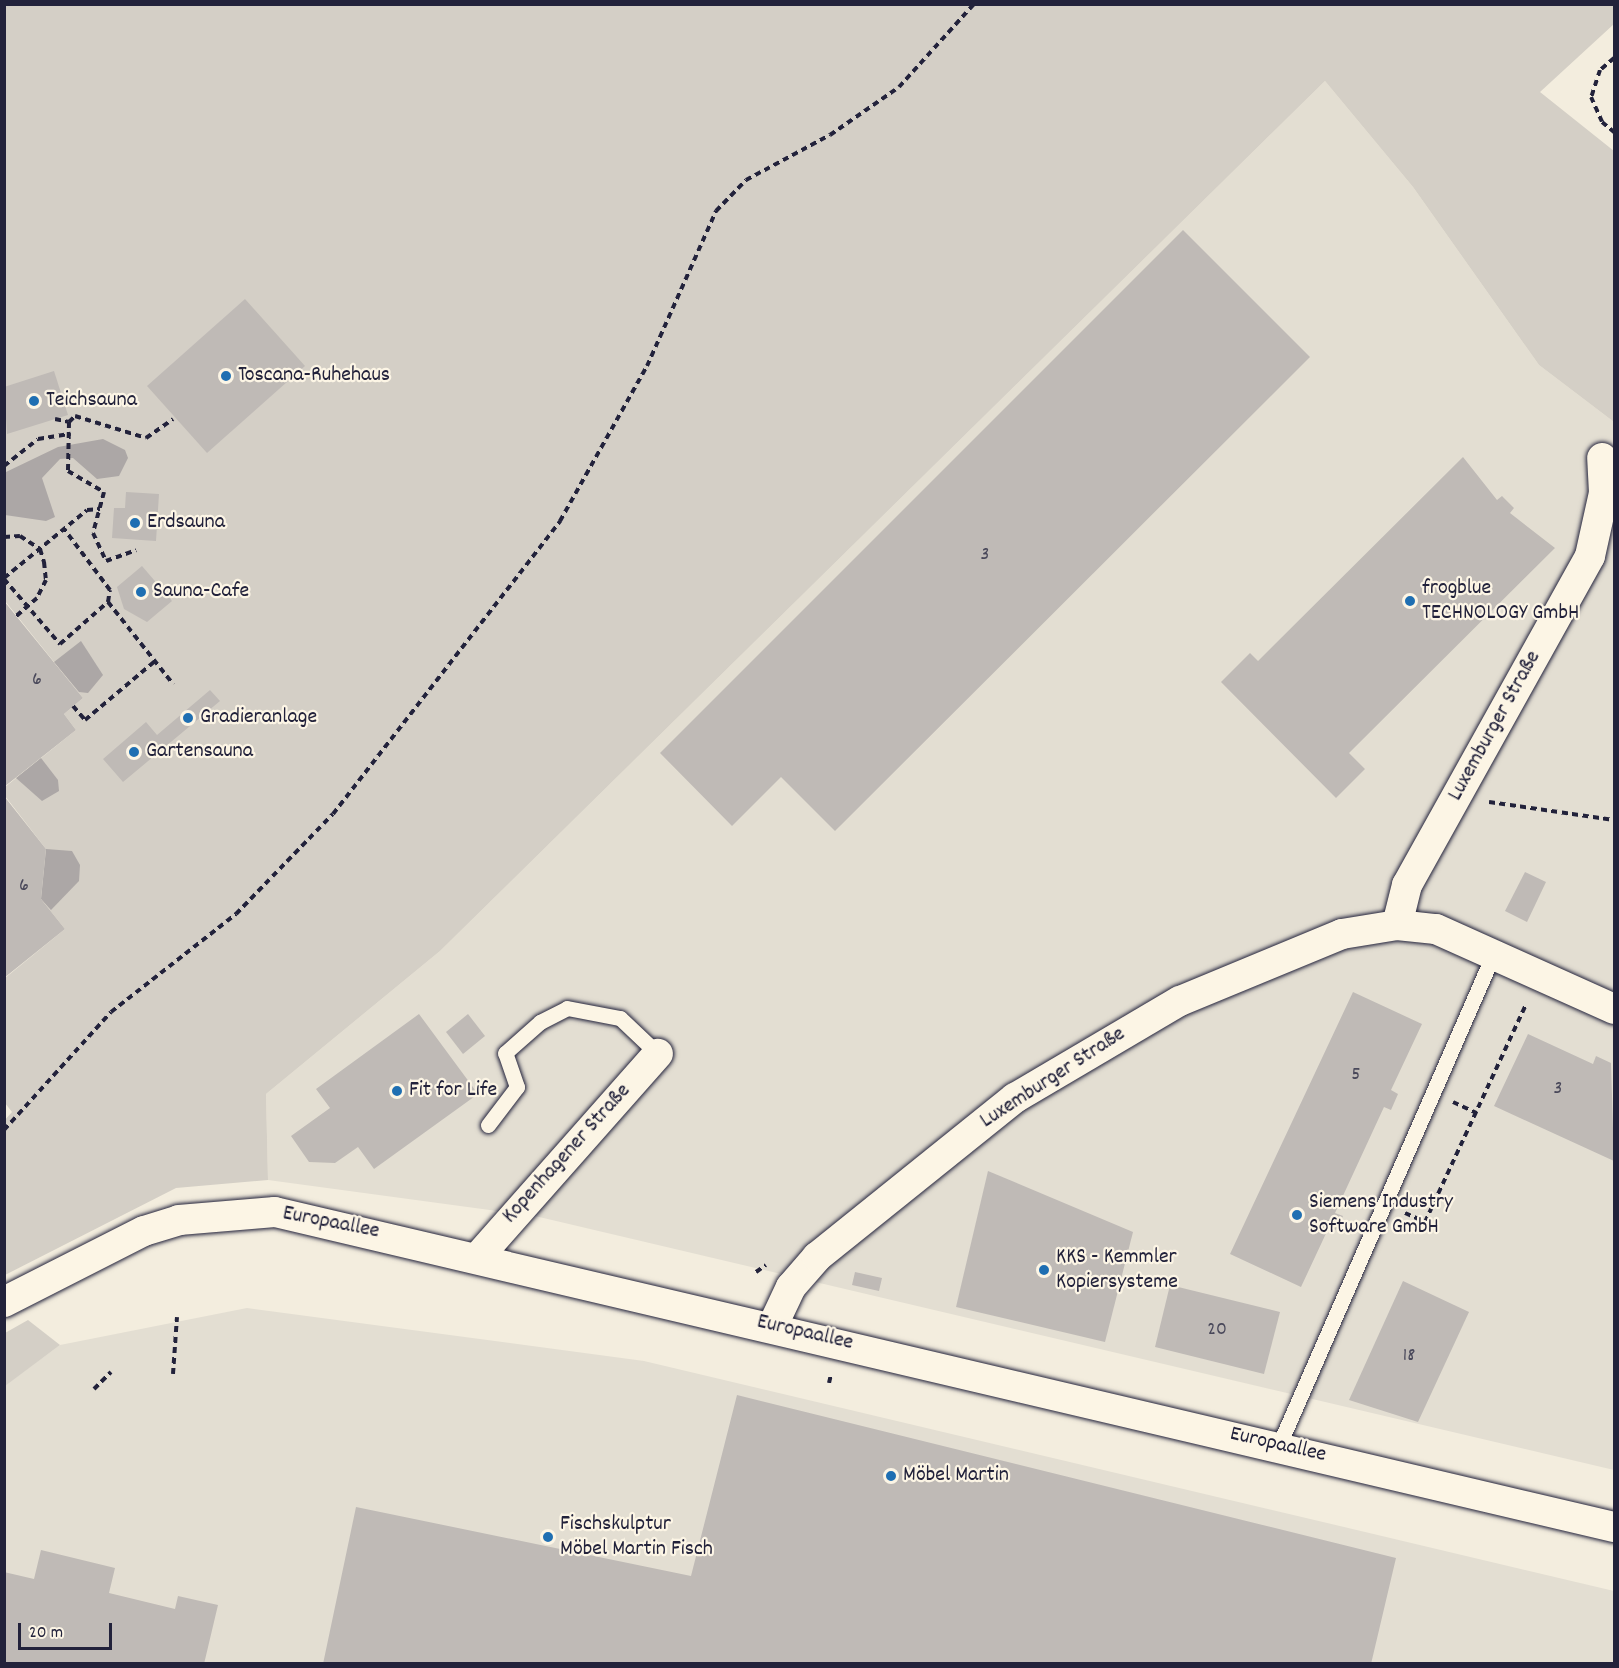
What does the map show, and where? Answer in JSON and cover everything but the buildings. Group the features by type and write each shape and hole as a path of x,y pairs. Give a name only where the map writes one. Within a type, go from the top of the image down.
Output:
{"street":[{"name":"Luxemburger Straße","path":"1397,925 1407,885 1590,556 1604,493 1602,458"},
{"name":"Luxemburger Straße","path":"773,1325 791,1287 817,1257 925,1166 1079,1056 1180,1001 1272,961 1355,930 1397,925 1436,929 1540,973 1614,1008"},
{"name":"Kopenhagener Straße","path":"479,1256 658,1054"},
{"name":"Europaallee","path":"4,1302 144,1231 230,1213 274,1212 479,1256 773,1325 1614,1527"}],"lane":[{"path":"1279,1445 1494,953"},
{"path":"488,1125 516,1087 505,1053 540,1022 567,1008 590,1008 620,1018 658,1054"}],"path":[{"path":"4,1130 90,1032 236,914 355,786 560,521 647,366 716,211 746,180 831,135 899,87 974,4"},
{"path":"1614,58 1600,70 1591,97 1602,122 1614,132"},
{"path":"69,422 75,416 146,438 173,419"},
{"path":"55,419 69,422"},
{"path":"69,422 71,434 68,471 104,492 93,533 106,561 136,550"},
{"path":"4,466 38,439 71,434"},
{"path":"64,529 110,590 108,602 60,644 4,578 87,510 100,509"},
{"path":"4,537 20,536 40,549 46,580 29,607 16,616"},
{"path":"108,602 173,684"},
{"path":"73,706 85,720 154,661"},
{"path":"1478,796 1498,806 1588,812 1614,820"},
{"path":"1425,1222 1540,973"},
{"path":"173,1374 177,1317"},
{"path":"94,1389 111,1372"}],"shaded area":[{"path":"5,5 1614,5 1614,24 1540,92 1614,151 1614,422 1539,365 1413,187 1325,81 440,951 266,1094 268,1180 176,1188 5,1275 4,1121 12,1112 5,1103 5,978 65,929 41,899 46,849 5,796 5,787 76,730 64,714 83,698 5,601"},
{"path":"1325,81 1413,187 1539,365 1614,422 1614,1470 535,1216 268,1180 266,1094 440,951"},
{"path":"103,439 125,450 128,458 119,476 97,479 73,458 60,459 42,478 55,517 46,521 5,515 6,472 58,447"},
{"path":"81,641 103,675 88,693 79,692 54,662"},
{"path":"41,758 58,780 59,791 42,801 16,778"},
{"path":"46,849 72,851 80,865 79,881 51,910 41,899"},
{"path":"247,1308 644,1361 1614,1591 1614,1663 5,1663 4,1386 60,1345"},
{"path":"28,1320 60,1345 5,1386 5,1333"}],"place":[{"name":"Toscana-Ruhehaus","path":"226,376"},
{"name":"Teichsauna","path":"34,401"},
{"name":"Erdsauna","path":"135,523"},
{"name":"Sauna-Cafe","path":"141,592"},
{"name":"frogblue TECHNOLOGY GmbH","path":"1410,601"},
{"name":"Gradieranlage","path":"188,718"},
{"name":"Gartensauna","path":"134,752"},
{"name":"Fit for Life","path":"397,1091"},
{"name":"Siemens Industry Software GmbH","path":"1297,1215"},
{"name":"KKS - Kemmler Kopiersysteme","path":"1044,1270"},
{"name":"Möbel Martin","path":"891,1476"},
{"name":"Fischskulptur Möbel Martin Fisch","path":"548,1537"}]}
